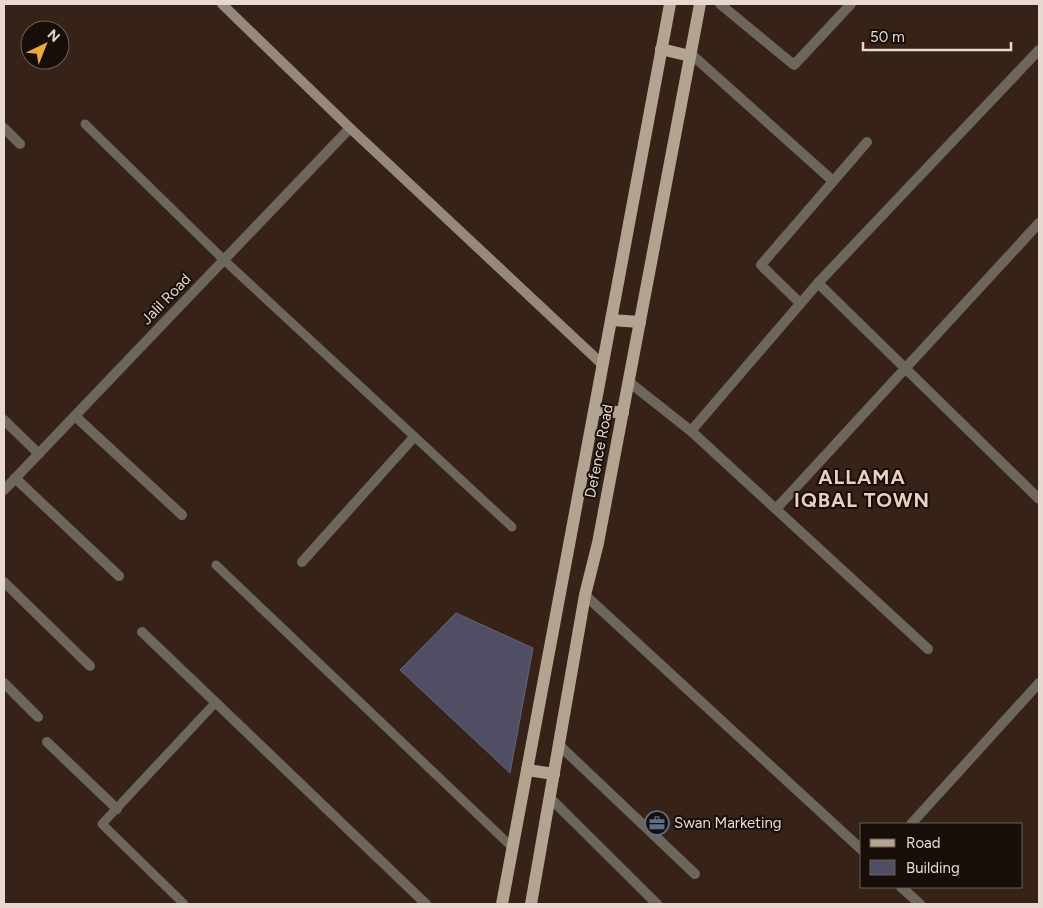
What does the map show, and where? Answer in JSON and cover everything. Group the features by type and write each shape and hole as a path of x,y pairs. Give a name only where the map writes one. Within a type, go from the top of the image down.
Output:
{"main road":[{"name":"Defence Road","path":"502,904 670,4"},
{"name":"Defence Road","path":"531,904 586,595 598,543 700,4"},
{"path":"662,49 691,55"},
{"path":"612,320 640,322"},
{"path":"595,410 623,413"},
{"path":"527,770 554,774"}],"street":[{"path":"222,4 350,128 603,364"},
{"path":"720,4 794,66 851,4"},
{"path":"691,431 818,283 1039,50"},
{"path":"691,55 833,181"},
{"path":"4,128 20,144"},
{"name":"Jalil Road","path":"4,490 350,128"},
{"path":"800,303 761,265 867,142"},
{"path":"776,509 1039,223"},
{"path":"818,283 1039,499"},
{"path":"629,382 691,431 928,649"},
{"path":"75,416 182,515"},
{"path":"4,420 39,454"},
{"path":"302,562 414,437"},
{"path":"15,478 119,576"},
{"path":"4,582 90,666"},
{"path":"586,595 860,848"},
{"path":"142,632 426,904"},
{"path":"4,683 38,718"},
{"path":"912,823 1039,683"},
{"path":"47,742 116,809"},
{"path":"559,745 695,874"},
{"path":"550,798 657,904"},
{"path":"902,888 920,904"}],"lane":[{"path":"85,124 224,260 512,527"},
{"path":"216,565 513,848"},
{"path":"184,904 102,824 216,702"}],"building":[{"path":"456,613 533,648 510,773 400,670"}],"place":[{"name":"Swan Marketing","path":"657,823"}],"district":[{"name":"ALLAMA IQBAL TOWN","path":"862,488"}]}
